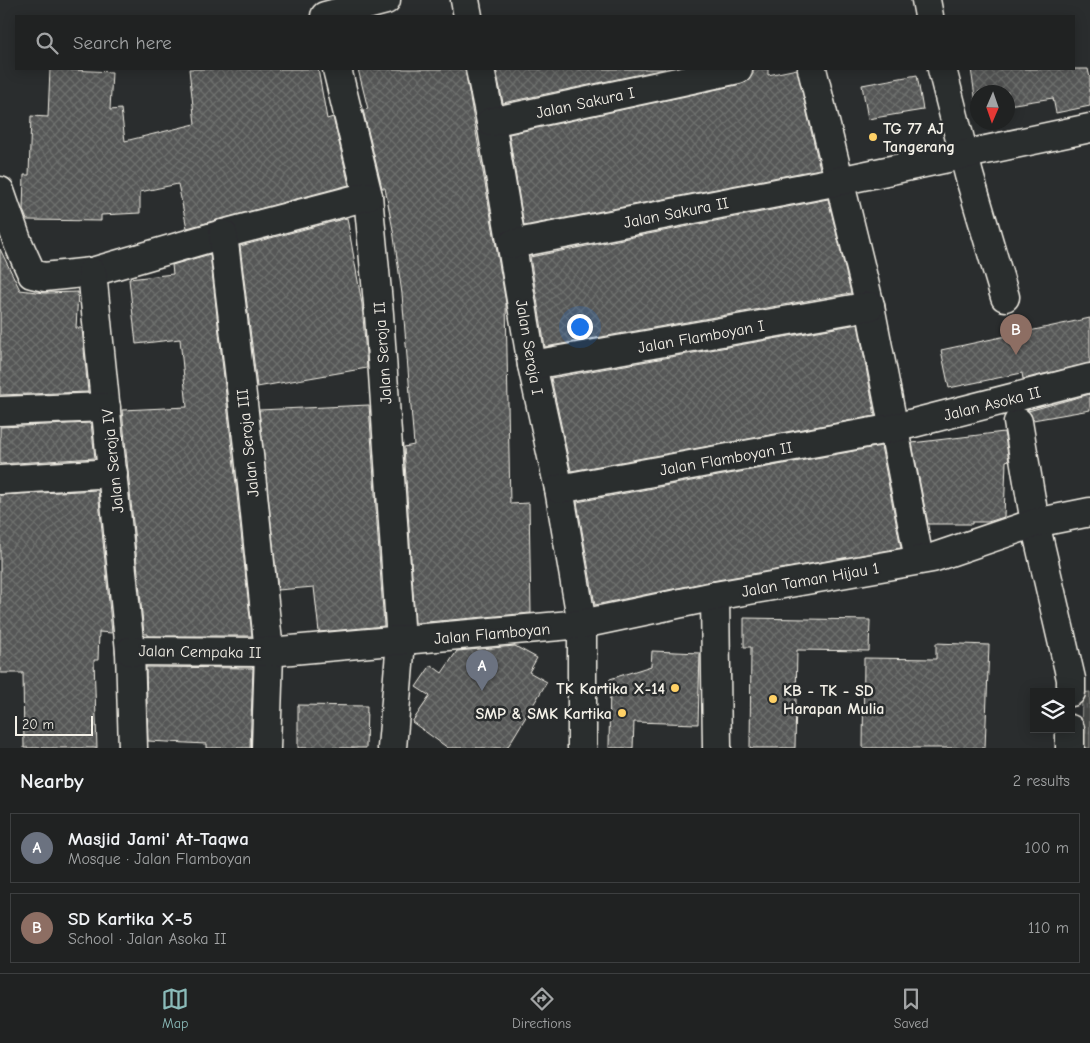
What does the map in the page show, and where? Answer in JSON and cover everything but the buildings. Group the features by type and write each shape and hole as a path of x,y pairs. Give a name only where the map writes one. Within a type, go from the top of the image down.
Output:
{"street":[{"path":"329,15 386,0"},
{"path":"465,0 468,15"},
{"path":"926,0 929,15"},
{"name":"Jalan Seroja II","path":"337,70 368,196 382,341 401,641 392,748"},
{"name":"Jalan Seroja I","path":"480,70 491,122 532,365 559,489 582,624 582,748"},
{"name":"Jalan Sakura I","path":"491,122 733,70"},
{"path":"812,70 870,306 919,559"},
{"path":"942,70 1004,297"},
{"name":"Jalan Sakura II","path":"512,244 839,181 1090,128"},
{"path":"0,191 18,243 32,274 44,277 92,272 223,234 368,196"},
{"name":"Jalan Seroja III","path":"223,234 249,456 269,652"},
{"name":"Jalan Seroja IV","path":"92,272 130,651 133,748"},
{"name":"Jalan Flamboyan I","path":"532,365 870,306"},
{"name":"Jalan Asoka II","path":"894,428 1090,378"},
{"path":"0,411 106,406"},
{"path":"1018,422 1035,523 1077,682"},
{"name":"Jalan Flamboyan II","path":"559,489 894,428"},
{"path":"0,480 113,473"},
{"name":"Jalan Taman Hijau 1","path":"582,624 715,596 938,556 1035,523 1090,512"},
{"path":"715,596 716,748"},
{"name":"Jalan Flamboyan","path":"401,641 582,624"},
{"name":"Jalan Cempaka II","path":"130,651 269,652 401,641"},
{"name":"Jalan Cempaka II","path":"266,748 269,652"},
{"path":"1070,733 1070,748"}],"green space":[{"path":"1090,692 1090,748 1081,748 1082,693"}],"place":[{"name":"TG 77 AJ Tangerang","path":"873,137"},
{"name":"SD Kartika X-5","path":"1016,355"},
{"name":"TK Kartika X-14","path":"675,688"},
{"name":"Masjid Jami' At-Taqwa","path":"482,691"},
{"name":"KB - TK - SD Harapan Mulia","path":"773,699"},
{"name":"SMP & SMK Kartika","path":"622,713"}]}
